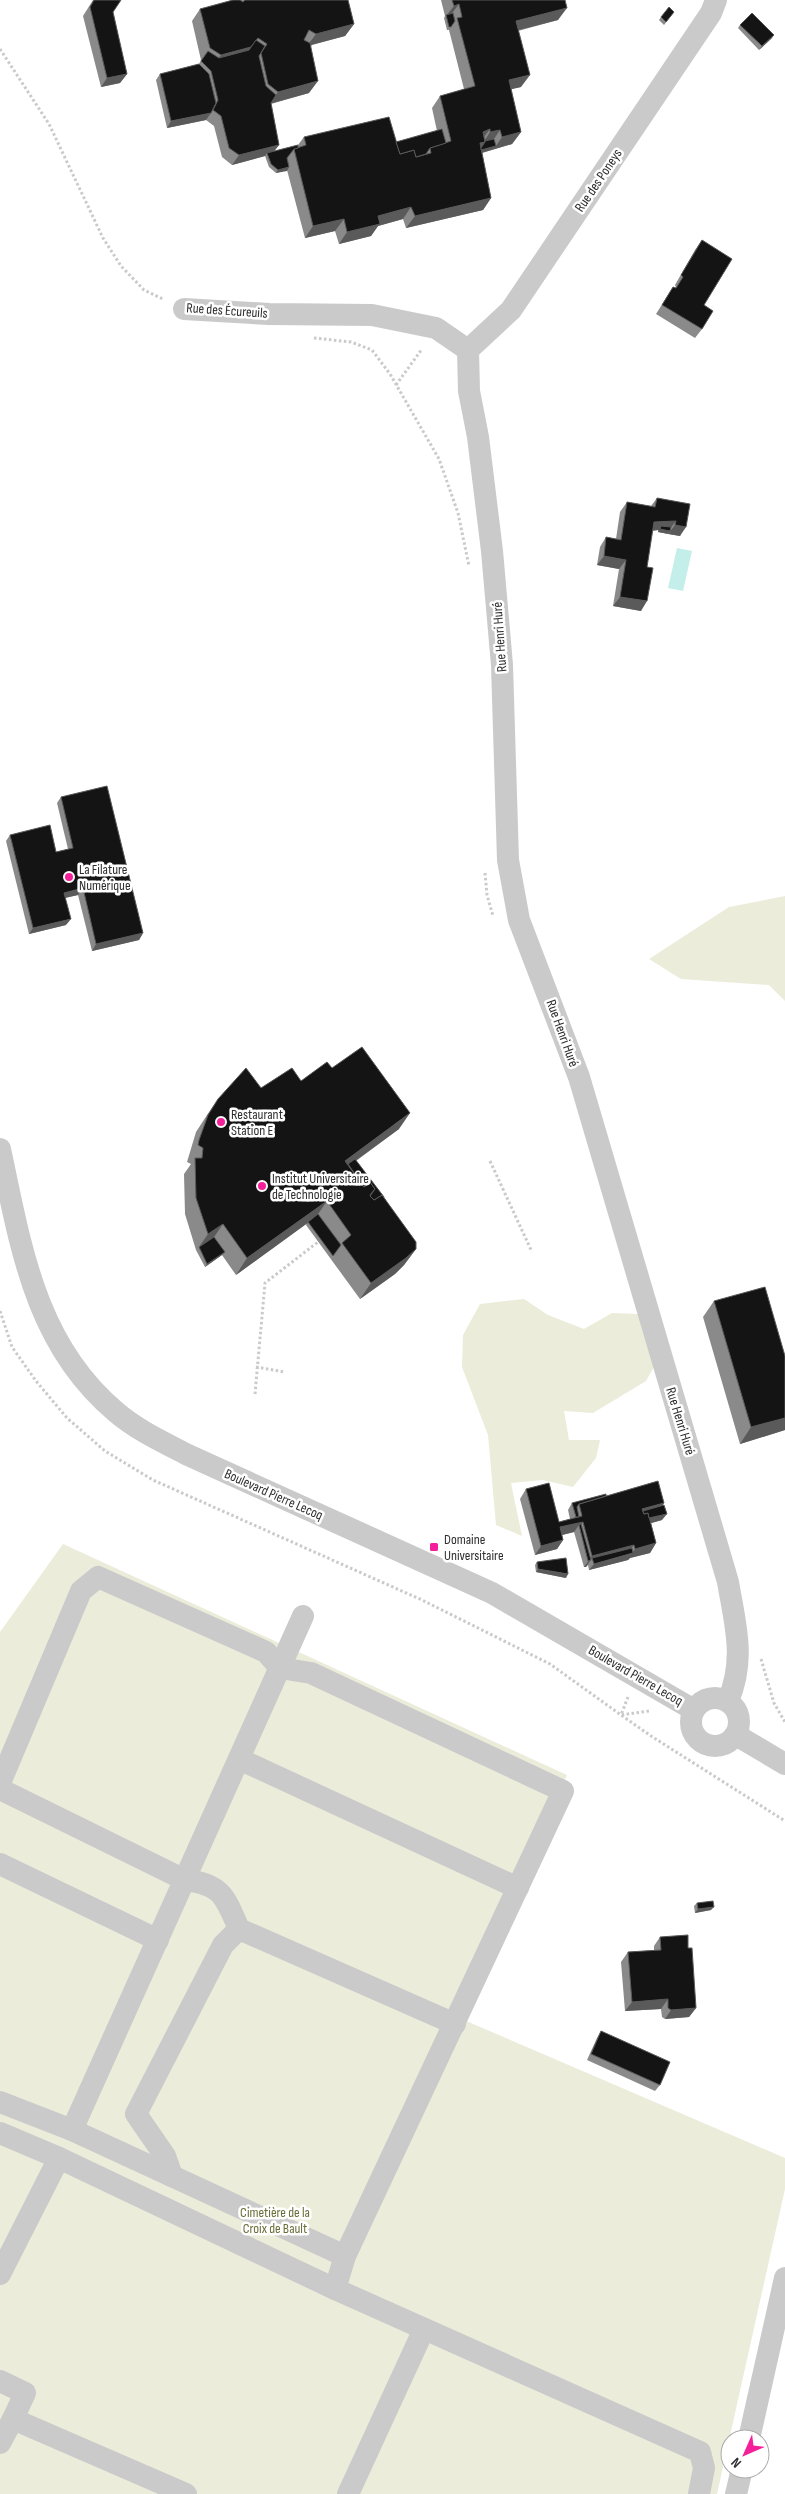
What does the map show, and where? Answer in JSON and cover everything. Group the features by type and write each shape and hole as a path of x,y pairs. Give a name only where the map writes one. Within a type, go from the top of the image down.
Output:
{"street":[{"name":"Rue des Poneys","path":"468,350 511,310 711,12 716,0"},
{"name":"Rue des Écureuils","path":"184,309 372,315 436,328 468,350"},
{"name":"Rue Henri Huré","path":"468,350 469,391 478,437 492,552 502,665 508,860 519,920 579,1077 728,1582 740,1653 738,1673 728,1701"},
{"name":"Boulevard Pierre Lecoq","path":"0,1149 5,1193 28,1275 46,1321 64,1355 85,1384 117,1413 150,1435 188,1455 492,1593 694,1710"},
{"path":"0,1783 81,1592 98,1577 266,1652 280,1668 311,1673 563,1790 345,2256 335,2289"},
{"path":"72,2130 303,1616"},
{"name":"Boulevard Pierre Lecoq","path":"728,1701 713,1697 699,1704 691,1718 694,1734 707,1744 723,1745 736,1735"},
{"path":"728,1701 738,1712 739,1728 736,1735 785,1764"},
{"path":"239,1759 518,1888"},
{"path":"0,1789 185,1880 203,1882 225,1896 239,1929 455,2024"},
{"path":"0,1864 158,1940"},
{"path":"172,2176 165,2156 136,2114 223,1945 239,1929"},
{"path":"0,2102 72,2130 345,2256"},
{"path":"0,2133 59,2158 335,2289 700,2452 704,2468 699,2494"},
{"path":"0,2274 59,2158"},
{"path":"751,2429 785,2278"},
{"path":"348,2494 424,2329"},
{"path":"0,2382 25,2393 0,2443"},
{"path":"13,2419 186,2494"},
{"path":"736,2494 740,2479"}],"path":[{"name":"Rue des Écureuils","path":"0,49 49,124 103,238 121,266 144,290 184,309"},
{"path":"299,314 302,334 318,340 351,342 372,350 396,385 436,328"},
{"path":"490,1161 532,1252"},
{"path":"255,1394 265,1283 318,1242"},
{"path":"0,1311 12,1347 36,1381 67,1418 105,1451 153,1480 422,1600 550,1664 650,1736 785,1820"},
{"path":"256,1367 284,1372"},
{"path":"740,1653 760,1654 774,1703 785,1722"},
{"path":"621,1714 637,1676"},
{"path":"621,1714 653,1711 665,1692"}],"green space":[{"path":"785,896 785,1001 769,985 681,979 649,959 729,907"},
{"path":"524,1299 548,1315 584,1329 612,1313 640,1314 655,1365 646,1381 593,1413 564,1411 569,1440 600,1440 596,1458 573,1487 543,1480 511,1483 522,1536 496,1525 488,1435 462,1367 463,1335 480,1304"},
{"name":"Cimetière de la Croix de Bault","path":"63,1544 567,1775 464,2020 785,2158 785,2189 731,2429 720,2429 720,2479 717,2494 0,2494 0,1632"}],"water":[{"path":"677,548 692,551 683,591 668,588"}],"building":[{"path":"94,0 121,0 113,12 127,74 107,78 90,7"},
{"path":"233,0 243,2 245,0 348,0 354,24 316,34 309,30 304,40 310,43 318,81 278,92 268,84 261,53 267,44 258,38 251,47 221,55 210,48 200,9"},
{"path":"452,0 565,0 567,8 516,21 530,75 509,80 521,132 502,137 500,130 490,132 490,129 483,132 485,142 480,143 491,198 415,216 411,207 378,216 380,224 347,232 344,219 313,226 294,149 306,145 304,137 389,117 400,154 414,150 416,157 431,153 430,148 451,141 440,96 475,86 457,18 462,17 459,4 454,6"},
{"path":"669,7 674,12 666,22 661,17"},
{"path":"453,13 455,21 449,27 446,15"},
{"path":"752,13 774,35 762,46 740,25"},
{"path":"256,40 265,46 259,56 266,86 276,95 271,103 279,145 239,155 229,148 221,116 213,110 218,100 211,71 201,61 208,51 219,58 249,50"},
{"path":"199,64 209,74 216,103 211,113 171,121 160,74"},
{"path":"442,129 446,143 430,148 426,154 416,157 414,150 400,154 396,142"},
{"path":"494,139 496,146 481,150 485,141"},
{"path":"298,145 298,148 294,149 287,158 289,167 278,170 271,164 267,153"},
{"path":"702,240 732,259 704,305 713,311 702,329 662,305 673,287 676,288 683,277 681,275"},
{"path":"657,498 690,504 686,527 675,525 676,521 654,522 647,567 653,568 647,601 620,597 626,560 604,556 606,537 621,540 627,502 655,507"},
{"path":"661,526 671,527 670,531 660,529"},
{"name":"La Filature Numérique","path":"107,786 143,933 96,944 83,888 64,893 71,919 33,928 10,835 50,825 56,852 73,848 61,797"},
{"name":"Institut Universitaire de Technologie","path":"362,1047 410,1113 345,1161 364,1187 370,1182 375,1189 370,1195 374,1200 382,1195 416,1242 416,1249 371,1283 342,1243 351,1235 327,1201 247,1258 223,1224 208,1234 196,1198 195,1158 202,1158 203,1148 198,1145 199,1140 208,1115 218,1099 246,1068 261,1088 292,1068 301,1081 327,1062 332,1068"},
{"path":"355,1159 384,1197 382,1195 374,1200 370,1196 375,1189 370,1182 364,1187 348,1164"},
{"path":"318,1214 341,1245 333,1256 308,1222"},
{"path":"214,1237 225,1252 207,1264 199,1247"},
{"path":"765,1287 785,1356 785,1418 751,1427 714,1301"},
{"path":"658,1481 664,1503 642,1509 644,1514 648,1513 656,1543 635,1549 634,1545 592,1556 583,1522 560,1527 563,1540 541,1546 526,1489 549,1483 559,1522 582,1516 579,1504"},
{"path":"606,1494 606,1496 579,1504 577,1507 579,1517 576,1517 572,1503"},
{"path":"664,1505 667,1514 649,1518 648,1513 644,1514 643,1511"},
{"path":"581,1524 591,1560 588,1561 579,1525"},
{"path":"632,1548 633,1553 594,1564 592,1558"},
{"path":"566,1558 568,1574 538,1569 537,1562"},
{"path":"713,1901 714,1907 698,1909 697,1903"},
{"path":"688,1935 688,1948 692,1948 696,2008 671,2010 668,2008 668,1999 632,2002 628,1952 661,1950 660,1937"},
{"path":"601,2031 670,2062 660,2085 591,2054"}],"place":[{"name":"La Filature Numérique","path":"69,877"},
{"name":"Restaurant Station E","path":"221,1122"},
{"name":"Institut Universitaire de Technologie","path":"262,1186"},
{"name":"Domaine Universitaire","path":"434,1547"}]}
